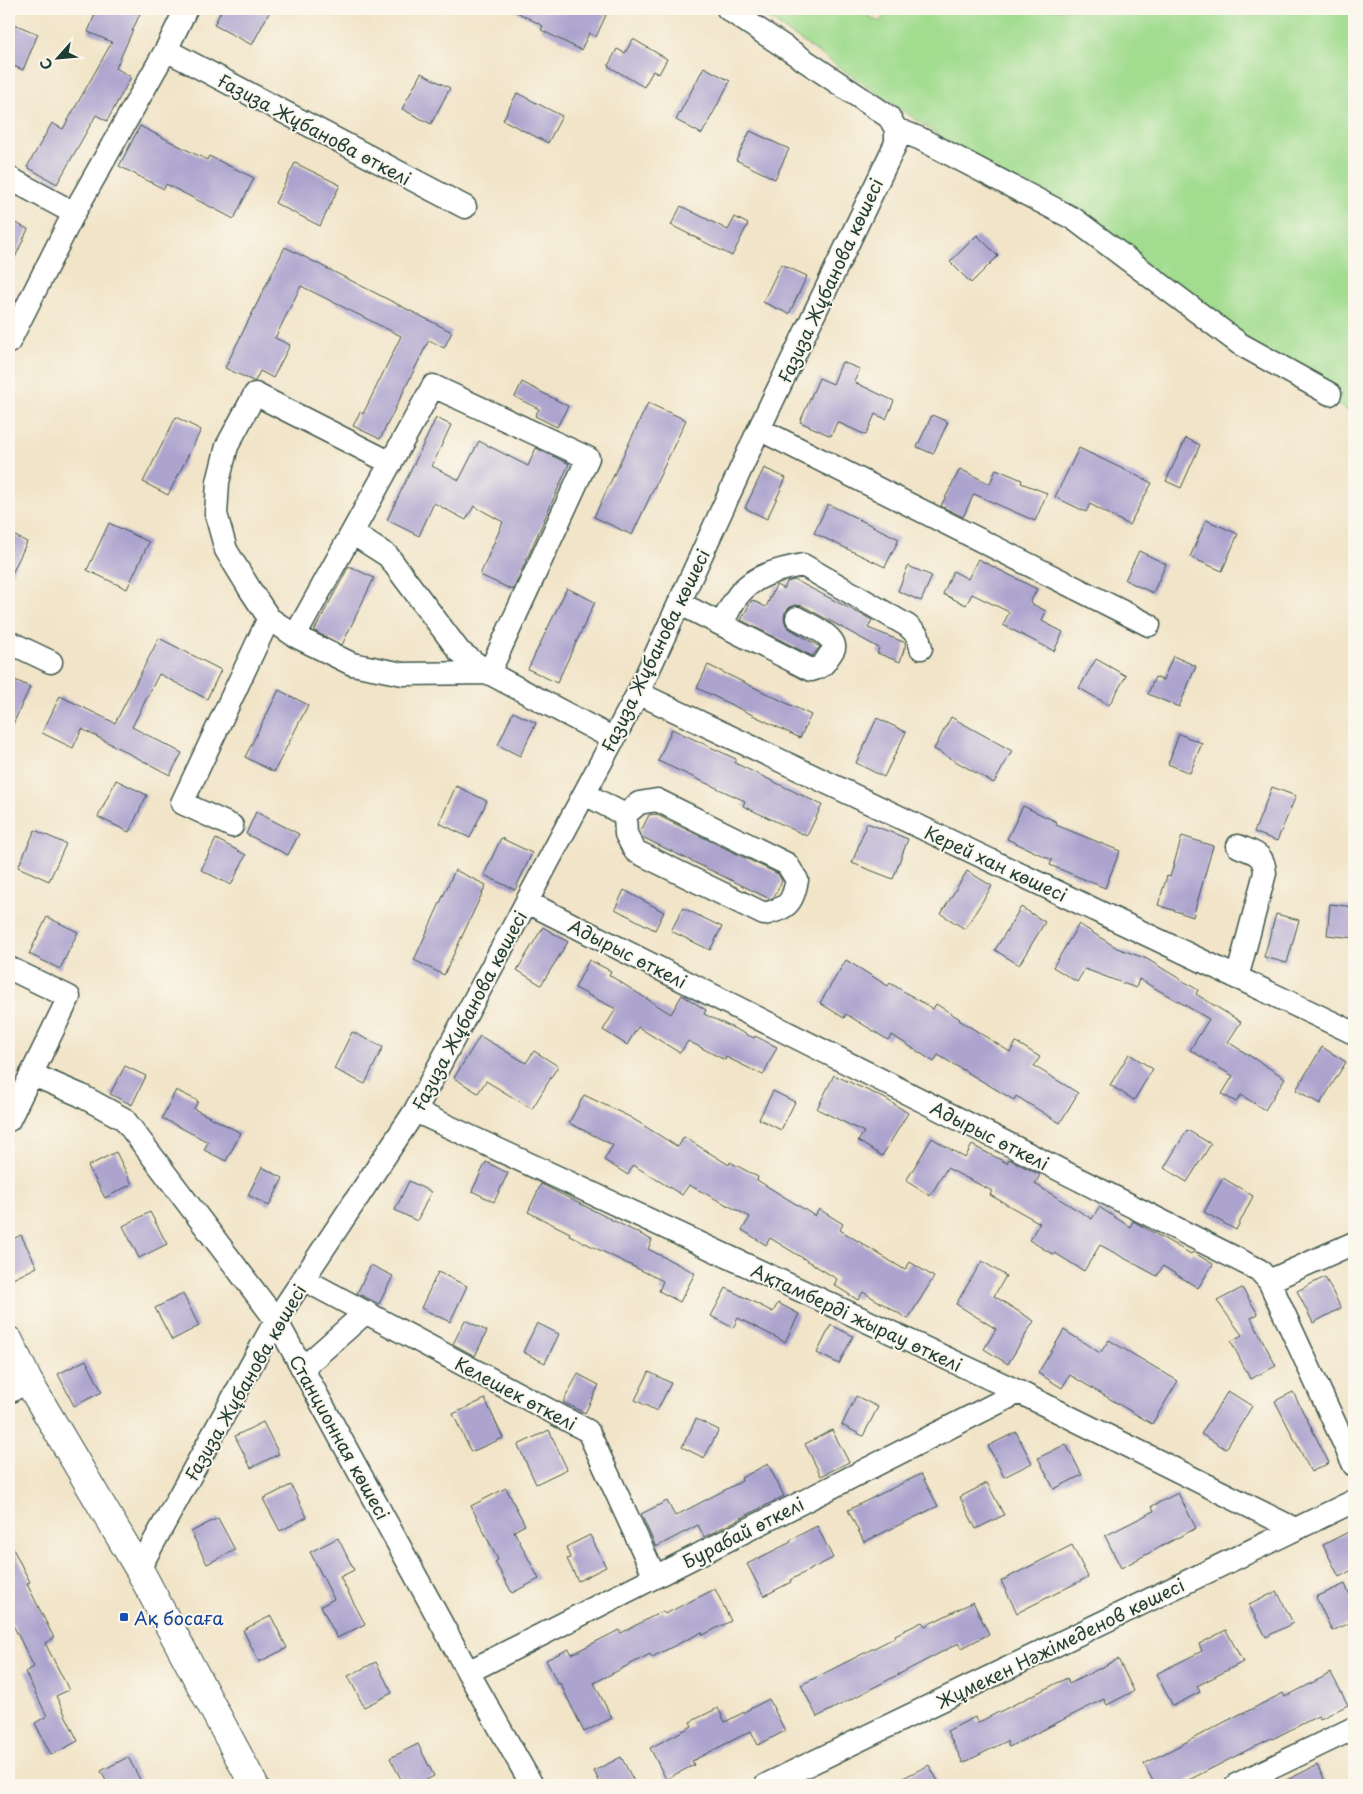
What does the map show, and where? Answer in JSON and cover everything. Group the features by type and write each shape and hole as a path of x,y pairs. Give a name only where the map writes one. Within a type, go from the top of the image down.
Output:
{"main road":[{"path":"9,1341 18,1387 139,1569 254,1785"}],"street":[{"path":"9,342 74,213 166,50 186,9"},
{"path":"728,9 889,117 896,129 921,139 1074,219 1240,344 1330,394"},
{"name":"Ғазиза Жұбанова өткелі","path":"166,50 465,208"},
{"name":"Ғазиза Жұбанова көшесі","path":"139,1569 276,1320 415,1111 614,739 638,693 759,429 896,143 896,129"},
{"path":"9,178 74,213"},
{"path":"295,636 433,386 588,458 489,673"},
{"path":"391,463 255,394 227,446 218,482 216,514 226,550 269,618 295,636 352,664 403,674 489,673"},
{"path":"759,429 1149,625"},
{"path":"352,533 388,556 459,651 489,673 614,739"},
{"path":"721,624 738,594 760,577 784,568 804,565 908,626 918,636 921,648"},
{"path":"680,603 811,670 819,668 834,648 833,642 826,634 797,618"},
{"path":"232,826 182,802 269,618"},
{"path":"9,642 51,662"},
{"name":"Керей хан көшесі","path":"638,693 1354,1033"},
{"path":"585,794 624,815"},
{"path":"657,800 787,864 797,880 793,898 781,910 764,914 635,851 626,834 624,815 639,803 657,800"},
{"path":"1237,978 1265,873 1265,864 1260,855 1238,846"},
{"name":"Адырыс өткелі","path":"527,902 1259,1270 1269,1281 1354,1465"},
{"path":"9,968 69,997 9,1120"},
{"name":"Станционная көшесі","path":"32,1074 80,1095 124,1119 276,1320 468,1672 532,1785"},
{"name":"Ақтамберді жырау өткелі","path":"415,1111 1019,1392 1295,1529"},
{"path":"1269,1281 1354,1243"},
{"name":"Келешек өткелі","path":"303,1280 588,1431 655,1577"},
{"path":"303,1368 366,1312"},
{"name":"Бурабай өткелі","path":"468,1672 1019,1392"},
{"name":"Жұмекен Нәжімеденов көшесі","path":"766,1785 1354,1501"},
{"path":"1236,1785 1354,1728"}],"green space":[{"path":"755,9 857,9 879,22 891,9 1354,9 1354,415 928,128"}],"building":[{"path":"97,9 142,9 116,68 131,77 107,121 96,115 57,184 27,167 52,123 63,129 112,42 88,32"},
{"path":"222,9 271,9 252,45 214,25"},
{"path":"511,9 594,9 606,15 596,37 589,33 581,50 541,30 543,26"},
{"path":"9,22 38,34 23,70 9,64"},
{"path":"633,39 667,59 659,74 653,71 644,87 608,66 617,49 625,53"},
{"path":"704,67 730,81 702,134 676,120"},
{"path":"421,73 450,88 431,124 402,109"},
{"path":"517,93 562,116 548,143 503,120"},
{"path":"140,126 207,160 209,156 254,178 234,219 166,184 164,189 119,166"},
{"path":"750,131 789,149 775,179 736,160"},
{"path":"295,163 340,185 320,226 275,203"},
{"path":"681,206 728,230 735,217 748,224 732,256 671,225"},
{"path":"9,220 28,229 9,271"},
{"path":"977,235 998,256 971,283 950,262"},
{"path":"285,247 452,332 444,348 429,340 380,439 353,426 360,412 363,414 401,336 301,286 275,338 290,345 273,378 260,371 255,381 253,381 225,368"},
{"path":"781,264 807,276 789,314 763,302"},
{"path":"842,362 860,369 854,382 894,401 886,419 875,414 866,435 837,422 831,436 800,422 819,378 833,384"},
{"path":"522,382 568,406 557,427 535,416 539,409 515,397"},
{"path":"648,403 686,420 632,535 594,517"},
{"path":"932,415 948,422 933,454 917,447"},
{"path":"176,417 201,430 168,495 143,482"},
{"path":"436,418 451,425 432,466 459,480 479,441 528,466 536,448 569,464 513,590 480,575 503,522 474,506 466,520 434,503 419,536 387,520"},
{"path":"1186,438 1200,445 1181,488 1166,481"},
{"path":"1079,448 1152,483 1129,525 1090,504 1086,512 1055,497"},
{"path":"764,468 786,478 767,519 745,508"},
{"path":"960,469 990,484 996,469 1022,480 1021,483 1047,493 1035,521 974,494 963,517 941,506"},
{"path":"828,504 899,539 885,567 814,533"},
{"path":"1206,520 1238,534 1222,571 1190,557"},
{"path":"109,523 149,542 127,589 87,570"},
{"path":"9,533 27,542 9,580"},
{"path":"1139,551 1166,564 1153,593 1125,580"},
{"path":"978,559 1037,589 1030,603 1046,611 1042,621 1063,632 1054,651 1003,625 1009,612 972,594 966,605 943,594 953,571 968,579"},
{"path":"349,566 374,578 342,645 314,631"},
{"path":"908,566 932,576 921,601 898,591"},
{"path":"795,580 872,620 868,628 906,643 900,662 877,653 879,648 803,606 796,605 790,607 785,612 784,619 790,629 820,647 812,656 741,620 752,600 766,607 776,585 784,589 787,582"},
{"path":"567,588 595,602 557,683 528,669"},
{"path":"159,638 221,670 207,699 159,674 132,727 182,753 170,775 82,729 73,748 42,733 60,696 115,723"},
{"path":"1173,656 1196,666 1179,707 1148,694 1155,677 1163,680"},
{"path":"1096,659 1126,676 1109,705 1079,688"},
{"path":"708,665 811,715 800,738 697,688"},
{"path":"9,677 30,687 9,733"},
{"path":"279,690 308,705 274,772 245,757"},
{"path":"513,712 536,723 520,756 498,745"},
{"path":"951,717 1012,751 994,783 934,749"},
{"path":"877,718 906,732 884,777 856,763"},
{"path":"672,729 736,759 735,763 822,805 807,836 743,806 745,801 658,761"},
{"path":"1179,734 1202,743 1190,773 1168,764"},
{"path":"116,780 147,795 129,832 98,817"},
{"path":"456,786 487,801 470,838 439,823"},
{"path":"1272,787 1296,796 1277,841 1254,832"},
{"path":"1023,806 1057,822 1056,825 1120,851 1105,888 1050,865 1052,860 1007,839"},
{"path":"256,812 299,834 288,855 246,834"},
{"path":"655,814 778,874 782,881 774,897 770,899 642,837 640,833 649,815"},
{"path":"867,823 908,839 893,879 852,863"},
{"path":"35,830 66,844 49,881 18,867"},
{"path":"1182,836 1213,846 1193,917 1158,905 1167,876 1170,877"},
{"path":"501,838 532,853 515,890 484,875"},
{"path":"216,839 246,855 231,885 201,870"},
{"path":"455,870 486,885 444,975 414,960"},
{"path":"967,871 992,886 965,929 941,914"},
{"path":"624,890 664,912 655,930 615,909"},
{"path":"1330,904 1354,907 1354,938 1327,935"},
{"path":"1021,907 1045,922 1019,965 995,950"},
{"path":"683,908 722,927 710,950 671,931"},
{"path":"1276,914 1299,920 1287,963 1264,957"},
{"path":"47,917 78,932 60,969 29,954"},
{"path":"1079,924 1117,948 1147,959 1198,990 1196,994 1241,1022 1228,1042 1285,1078 1265,1110 1241,1095 1236,1102 1222,1094 1233,1076 1190,1050 1209,1019 1139,979 1136,988 1085,969 1077,982 1053,967"},
{"path":"543,927 568,942 541,985 517,970"},
{"path":"589,960 611,971 609,975 671,1014 682,995 706,1010 704,1014 777,1047 763,1075 726,1057 725,1060 688,1041 680,1053 638,1027 627,1045 603,1030 616,1009 575,988"},
{"path":"846,960 888,986 890,983 933,1009 936,1004 1010,1052 1016,1042 1040,1057 1034,1066 1078,1093 1060,1123 1016,1096 1014,1100 938,1055 934,1062 892,1035 888,1040 846,1014 844,1018 820,1003"},
{"path":"352,1032 383,1047 365,1084 334,1069"},
{"path":"480,1036 526,1063 534,1051 558,1066 532,1109 486,1081 478,1093 454,1078"},
{"path":"1322,1047 1346,1062 1320,1104 1296,1090"},
{"path":"1129,1054 1153,1069 1134,1100 1110,1085"},
{"path":"125,1066 146,1076 132,1105 110,1094"},
{"path":"834,1075 884,1098 908,1113 882,1156 858,1141 864,1132 817,1109"},
{"path":"176,1090 198,1101 194,1109 241,1133 226,1161 204,1150 208,1142 162,1118"},
{"path":"773,1091 795,1102 781,1130 759,1119"},
{"path":"584,1095 630,1117 678,1147 684,1137 729,1165 730,1162 758,1177 757,1180 815,1216 819,1209 843,1224 840,1230 905,1270 910,1262 934,1277 908,1319 863,1292 858,1300 834,1285 837,1279 770,1238 766,1245 742,1230 750,1217 689,1185 682,1195 633,1165 628,1175 604,1160 613,1145 569,1123"},
{"path":"1187,1130 1211,1144 1187,1182 1164,1168"},
{"path":"932,1138 965,1158 972,1145 1007,1163 1009,1159 1040,1175 1035,1184 1092,1219 1099,1207 1130,1227 1133,1221 1191,1254 1193,1252 1213,1264 1198,1288 1163,1266 1157,1276 1100,1245 1084,1271 1029,1240 1040,1223 990,1195 992,1191 947,1168 930,1196 906,1181"},
{"path":"116,1152 132,1184 105,1198 88,1166"},
{"path":"486,1162 508,1173 494,1202 472,1191"},
{"path":"262,1167 283,1178 269,1206 248,1195"},
{"path":"1223,1178 1253,1196 1236,1230 1204,1212"},
{"path":"409,1181 431,1192 417,1221 395,1210"},
{"path":"541,1184 652,1240 648,1249 695,1273 680,1302 659,1291 663,1281 569,1235 570,1233 528,1212"},
{"path":"150,1212 167,1244 139,1258 123,1226"},
{"path":"21,1235 37,1267 9,1281 9,1241"},
{"path":"982,1261 1006,1276 994,1296 1034,1321 1008,1364 984,1349 996,1329 956,1304"},
{"path":"371,1265 393,1276 379,1304 357,1293"},
{"path":"438,1272 467,1286 450,1322 421,1308"},
{"path":"1325,1277 1341,1308 1313,1323 1297,1291"},
{"path":"726,1288 773,1312 778,1303 799,1314 785,1342 738,1318 733,1328 711,1316"},
{"path":"1242,1288 1258,1314 1251,1318 1276,1366 1250,1379 1231,1341 1242,1335 1217,1301"},
{"path":"183,1294 199,1326 172,1340 155,1308"},
{"path":"465,1320 487,1331 475,1356 453,1344"},
{"path":"537,1323 559,1334 545,1363 523,1352"},
{"path":"831,1325 853,1336 839,1364 817,1353"},
{"path":"1064,1330 1100,1353 1109,1340 1178,1381 1152,1424 1070,1375 1062,1388 1038,1373"},
{"path":"86,1360 102,1392 74,1406 58,1374"},
{"path":"649,1372 671,1383 657,1411 635,1400"},
{"path":"578,1374 599,1385 585,1413 563,1402"},
{"path":"1228,1391 1252,1406 1226,1449 1201,1434"},
{"path":"1293,1392 1329,1463 1311,1472 1275,1401"},
{"path":"856,1396 878,1407 863,1436 842,1425"},
{"path":"485,1399 503,1438 471,1452 453,1414"},
{"path":"696,1419 719,1430 704,1458 682,1447"},
{"path":"263,1422 279,1454 251,1468 235,1436"},
{"path":"549,1430 567,1469 536,1484 518,1445"},
{"path":"832,1430 849,1462 821,1476 805,1444"},
{"path":"1016,1432 1032,1463 1004,1477 988,1446"},
{"path":"1066,1444 1082,1475 1054,1489 1038,1458"},
{"path":"768,1464 784,1496 704,1537 698,1525 656,1547 641,1514 667,1501 675,1516 742,1481 741,1478"},
{"path":"921,1474 938,1506 864,1542 848,1510"},
{"path":"987,1483 1004,1515 976,1529 960,1497"},
{"path":"291,1485 307,1517 280,1531 263,1499"},
{"path":"506,1488 525,1525 514,1531 539,1579 512,1593 495,1562 498,1560 471,1506"},
{"path":"1178,1493 1196,1528 1121,1568 1105,1536 1154,1511 1152,1506"},
{"path":"218,1518 235,1550 207,1564 191,1532"},
{"path":"817,1526 833,1558 764,1596 747,1564 791,1542 790,1540"},
{"path":"1354,1529 1354,1569 1339,1577 1323,1545"},
{"path":"590,1535 606,1567 578,1581 567,1559 570,1558 566,1547"},
{"path":"338,1538 354,1570 340,1577 365,1624 337,1638 321,1606 334,1599 310,1552"},
{"path":"9,1541 30,1582 27,1584 54,1638 45,1643 69,1690 56,1696 78,1741 51,1755 35,1723 47,1716 25,1672 34,1667 9,1617"},
{"path":"1072,1545 1088,1577 1017,1613 1001,1581"},
{"path":"1345,1584 1354,1605 1354,1621 1332,1631 1316,1597"},
{"path":"715,1589 731,1621 703,1635 702,1632 652,1657 650,1654 594,1683 612,1718 584,1732 560,1683 558,1684 546,1660 569,1649 572,1654 619,1630 621,1633 663,1611 665,1614"},
{"path":"1277,1591 1293,1623 1266,1637 1249,1605"},
{"path":"973,1602 989,1634 962,1648 959,1643 817,1717 801,1685 896,1637 895,1635 922,1622 925,1626"},
{"path":"271,1616 287,1648 259,1662 243,1630"},
{"path":"1226,1630 1243,1662 1197,1686 1200,1692 1173,1706 1156,1674 1202,1651 1199,1644"},
{"path":"1118,1659 1134,1691 1107,1705 1104,1699 1009,1747 1007,1741 963,1763 947,1731 975,1717 977,1723 1067,1678 1069,1684"},
{"path":"376,1662 392,1693 364,1707 348,1676"},
{"path":"1331,1673 1348,1705 1320,1719 1318,1716 1271,1738 1187,1781 1189,1785 1155,1785 1144,1764 1283,1693 1285,1697"},
{"path":"769,1699 785,1731 758,1745 751,1731 692,1761 694,1765 666,1779 650,1748 692,1726 690,1722 718,1708 725,1722"},
{"path":"418,1744 434,1776 416,1785 404,1785 390,1758"},
{"path":"128,1757 143,1785 108,1785 101,1771"},
{"path":"621,1757 636,1785 601,1785 594,1771"},
{"path":"929,1765 940,1785 889,1785"},
{"path":"1317,1765 1327,1785 1277,1785"}],"place":[{"name":"Ақ босаға","path":"124,1617"}]}
